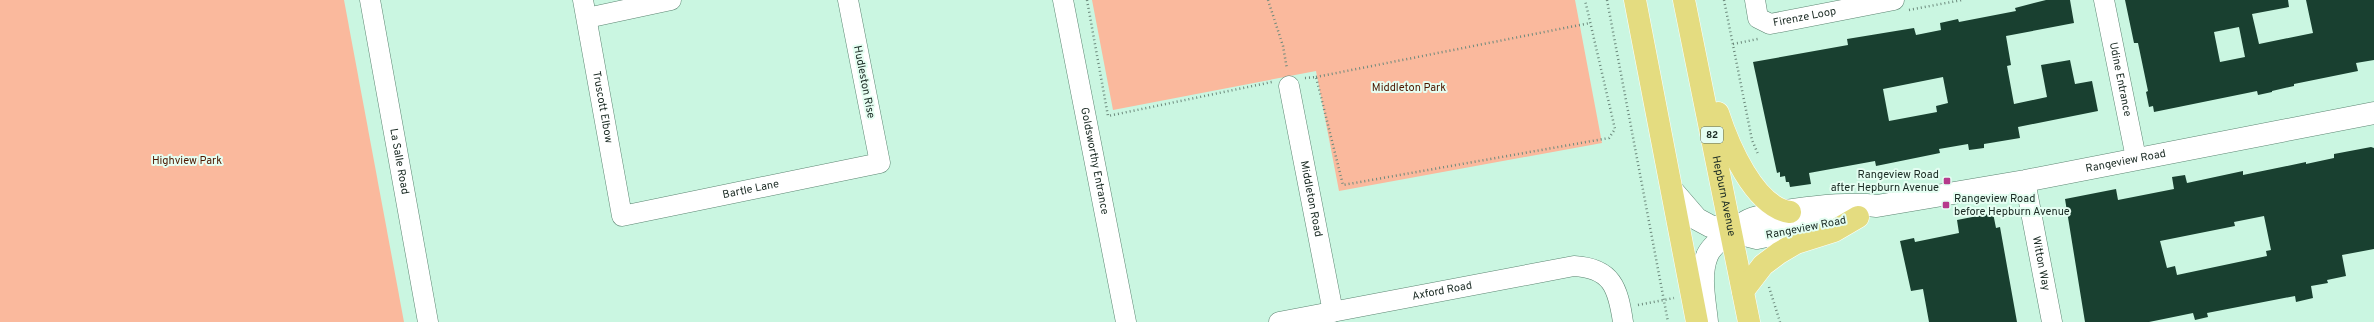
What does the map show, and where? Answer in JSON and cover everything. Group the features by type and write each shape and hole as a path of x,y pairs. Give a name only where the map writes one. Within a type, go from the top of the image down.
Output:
{"main road":[{"path":"1635,0 1697,322"},
{"name":"Hepburn Avenue","path":"1684,0 1749,322"},
{"path":"1692,38 1720,118 1740,167 1771,205 1780,210 1790,212"},
{"path":"1743,291 1763,264 1779,252 1796,243 1834,231 1858,217"}],"street":[{"name":"La Salle Road","path":"370,0 428,322"},
{"path":"585,9 671,0"},
{"name":"Hudleston Rise","path":"848,0 880,163"},
{"name":"Goldsworthy Entrance","path":"1063,0 1126,322"},
{"name":"Firenze Loop","path":"1754,0 1758,18 1770,24 1894,0"},
{"name":"Udine Entrance","path":"2104,0 2136,158"},
{"name":"Truscott Elbow","path":"585,9 622,216"},
{"name":"Middleton Road","path":"1289,82 1333,312"},
{"name":"Rangeview Road","path":"1707,322 1703,280 1707,255 1716,243 1753,218 1855,203 1877,206 2026,181 2136,158 2374,113"},
{"name":"Bartle Lane","path":"622,216 880,163"},
{"name":"Witton Way","path":"2026,181 2052,322"},
{"name":"Rangeview Road","path":"1672,190 1697,219 1732,232 1757,238 1858,217 1877,206"},
{"name":"Axford Road","path":"1279,322 1574,266 1588,267 1604,274 1614,285 1622,315"}],"path":[{"path":"1087,0 1108,116 1590,24"},
{"path":"1268,0 1284,46 1289,82"},
{"path":"1316,77 1343,185 1609,138 1615,129 1585,0"},
{"path":"1607,0 1668,322"},
{"path":"1724,0 1752,140 1760,159"},
{"name":"Firenze Loop","path":"1733,44 1763,38"},
{"path":"1767,282 1780,322"},
{"path":"1622,315 1664,300"}],"green space":[{"name":"Highview Park","path":"0,0 344,0 404,322 0,322"},
{"name":"Middleton Park","path":"1092,0 1575,0 1602,143 1339,191 1316,71 1113,110"}],"building":[{"path":"2046,0 2070,0 2074,23 2006,36 2011,65 2007,66 2014,104 2047,97 2041,65 2070,60 2075,84 2092,81 2098,111 2018,127 2020,138 1984,144 1984,148 1969,150 1968,144 1939,149 1940,153 1876,166 1875,161 1809,173 1811,184 1790,187 1789,182 1786,182 1785,176 1780,177 1780,172 1777,173 1753,62 1848,45 1847,39 1914,28 1916,35 1941,30 1940,23 1958,19 1959,22 2016,11 2015,8","holes":["1943,77 1948,103 1936,106 1937,112 1889,121 1883,89"]},
{"path":"2125,0 2288,0 2289,7 2252,14 2259,44 2313,33 2306,0 2374,0 2374,60 2356,63 2358,71 2294,84 2294,86 2258,95 2257,91 2154,112 2153,106 2149,107 2146,92 2148,91 2138,43 2134,43","holes":["2239,27 2245,57 2220,62 2214,32"]},
{"path":"2371,147 2374,148 2374,249 2342,255 2346,276 2327,280 2328,283 2311,286 2313,298 2296,302 2295,296 2207,313 2208,317 2195,320 2193,313 2149,322 2085,322 2065,199 2116,189 2118,200 2174,189 2172,177 2185,175 2187,183 2243,171 2243,175 2306,162 2306,164 2334,158 2334,154","holes":["2264,216 2271,250 2266,251 2267,256 2177,275 2175,266 2167,268 2160,241 2235,226 2234,222"]},
{"path":"1993,213 1996,228 2000,227 2017,322 1929,322 1923,289 1911,291 1900,241 1914,238 1915,242 1959,233 1957,220"}],"place":[{"name":"Rangeview Road after Hepburn Avenue","path":"1947,181"},
{"name":"Rangeview Road before Hepburn Avenue","path":"1946,205"}]}
